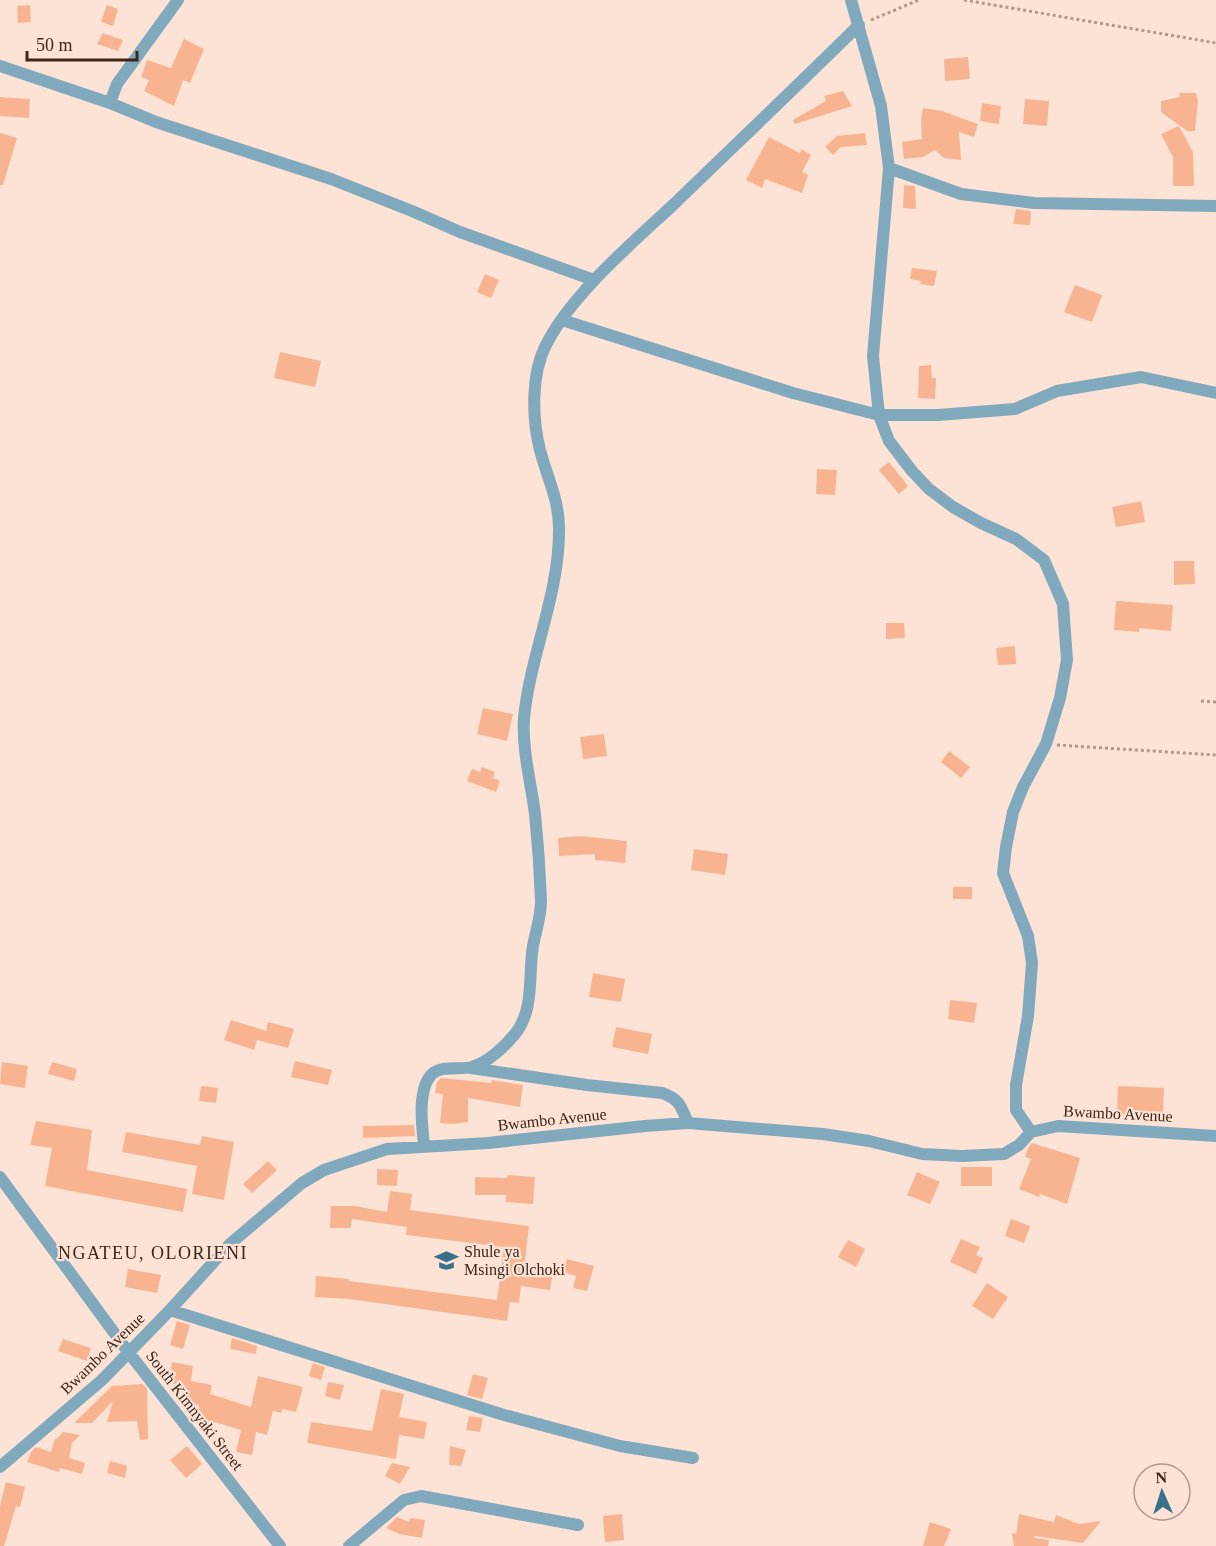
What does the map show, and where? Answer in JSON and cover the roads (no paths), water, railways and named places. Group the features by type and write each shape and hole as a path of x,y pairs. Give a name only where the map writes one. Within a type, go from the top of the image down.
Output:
{"street":[{"path":"110,103 117,84 178,0"},
{"path":"851,0 881,106 889,168 873,356 879,415 889,441 929,489 962,512 1016,539 1044,560 1063,604 1067,660 1060,698 1046,744 1013,812 1003,873 1028,936 1032,963 1028,1016 1016,1085 1016,1110 1031,1132"},
{"path":"470,1067 480,1064 503,1048 517,1032 526,1016 533,946 541,912 540,862 535,813 524,752 524,723 529,688 556,566 559,528 556,500 537,437 536,386 538,365 545,346 562,320 594,280 775,109 859,25"},
{"path":"0,66 110,103 156,122 331,179 460,232 594,280"},
{"path":"889,168 961,194 1034,202 1216,206"},
{"path":"562,320 792,393 879,415 938,415 1015,409 1057,391 1141,377 1216,393"},
{"path":"424,1145 422,1113 426,1084 432,1074 441,1069 470,1067 587,1085 662,1093 674,1097 680,1104 688,1124"},
{"name":"Bwambo Avenue","path":"0,1467 102,1380 230,1244 302,1182 324,1170 387,1149 488,1143 645,1126 688,1124 823,1134 870,1141 922,1154 962,1156 1004,1154 1031,1132 1058,1126 1216,1136"},
{"name":"South Kimnyaki Street","path":"0,1177 129,1353 280,1546"},
{"path":"170,1310 504,1415 620,1446 693,1458"},
{"path":"349,1546 404,1500 421,1496 578,1525"}],"place":[{"name":"Shule ya Msingi Olchoki","path":"446,1260"}],"district":[{"name":"NGATEU, OLORIENI","path":"153,1253"}]}
